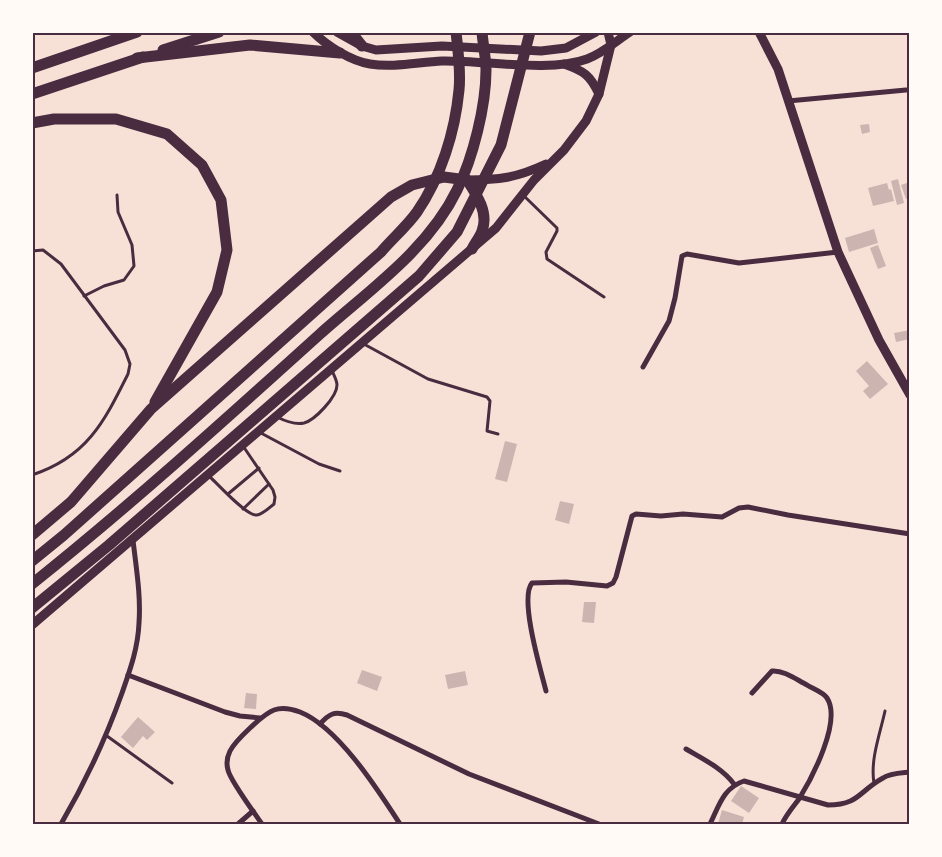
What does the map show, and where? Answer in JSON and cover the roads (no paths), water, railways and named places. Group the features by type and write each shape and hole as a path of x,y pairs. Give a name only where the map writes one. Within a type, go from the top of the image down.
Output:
{"highway":[{"path":"32,68 137,32"},
{"path":"32,94 218,32"},
{"path":"351,32 362,46"},
{"path":"32,561 82,519 381,252 416,213 432,184 447,150 455,114 459,89 456,32"},
{"path":"32,584 95,534 397,266 434,229 457,191 472,150 481,113 486,70 482,32"},
{"path":"32,608 109,546 419,276 457,232 501,146 530,32"},
{"path":"138,58 250,45 340,53"},
{"path":"32,123 54,119 116,119 167,134 202,165 222,200 227,250 217,292 151,409"},
{"path":"32,535 71,502 151,409 391,197 412,185 444,177 467,180 476,193 485,217 482,231 472,249"}],"street":[{"path":"314,32 340,53 369,64 408,65 442,61 540,65 564,64 587,59 630,32"},
{"path":"337,32 362,46 376,50 442,46 542,51 566,48 596,32"},
{"path":"32,625 496,228 522,195 579,131 593,109 599,94 611,45 608,32"},
{"path":"759,32 778,69 838,252 878,340 910,395"},
{"path":"564,64 585,73 599,94"},
{"path":"788,101 906,90"},
{"path":"467,180 510,178 551,162"},
{"path":"643,367 669,321 682,256 687,254 739,263 838,252"},
{"path":"546,691 530,623 527,596 529,586 532,583 566,582 607,586 613,583 616,578 632,516 636,514 661,516 683,514 722,517 739,508 748,507 910,534"},
{"path":"61,824 81,790 107,736 136,651 139,624 139,595 133,540"},
{"path":"752,693 772,671 776,671 790,676 826,696 830,705 831,714 828,735 823,751 800,797 782,824"},
{"path":"128,675 225,712 260,718"},
{"path":"262,824 228,772 227,761 230,750 260,718 274,710 288,708 302,712 320,724 356,761 400,824"},
{"path":"320,724 329,714 337,712 348,715 469,774 600,824"},
{"path":"686,749 719,768 734,784"},
{"path":"710,824 726,791 734,784 744,781 828,805 840,805 850,802 883,777 910,772"},
{"path":"238,824 244,822 253,811"}],"lane":[{"path":"84,296 104,286 124,280 134,266 132,245 118,212 116,195"},
{"path":"522,195 556,228 555,235 546,252 547,259 604,297"},
{"path":"32,251 43,250 61,264 125,350 130,364 128,374 96,431 74,454 32,475"},
{"path":"362,343 428,379 488,397 490,401 487,428 490,433 498,434"},
{"path":"276,417 292,423 305,423 321,412 335,393 337,384 332,369"},
{"path":"259,432 319,464 340,471"},
{"path":"208,475 243,509 253,515 258,515 274,504 275,497 269,484 242,446"},
{"path":"228,494 258,468"},
{"path":"243,509 269,484"},
{"path":"874,784 873,769 875,755 885,712"},
{"path":"107,736 172,783"}]}
